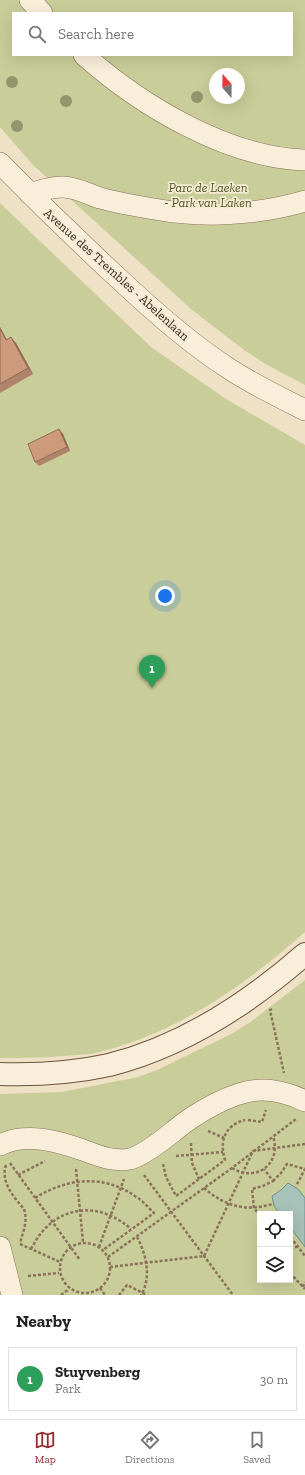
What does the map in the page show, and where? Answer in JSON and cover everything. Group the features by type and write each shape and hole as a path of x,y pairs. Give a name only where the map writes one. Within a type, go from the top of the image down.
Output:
{"street":[{"path":"30,0 41,12"},
{"path":"85,56 104,73 140,98 177,120 216,139 289,160 305,160"},
{"name":"Avenue des Trembles - Abelenlaan","path":"0,163 30,194 135,294 182,335 227,368 269,392 305,410"},
{"path":"30,194 50,188 75,188 102,198 155,210 207,214 251,212 305,201"},
{"path":"0,1074 34,1074 80,1070 121,1062 151,1052 196,1030 238,1005 305,954"},
{"path":"0,1145 17,1140 34,1139 53,1141 111,1160 132,1158 162,1149 186,1121 201,1111 248,1092 260,1090 297,1103"},
{"path":"10,1287 12,1244"}],"path":[{"path":"108,1257 232,1168 273,1136 297,1103 282,1061 270,1010 276,1006"},
{"path":"223,1152 191,1155 162,1149 166,1177 176,1196 225,1160 222,1144 228,1131 233,1125 247,1120 262,1122"},
{"path":"232,1168 243,1173 254,1173 264,1168 272,1160 276,1148 273,1136"},
{"path":"191,1140 192,1163 199,1179"},
{"path":"253,1151 305,1144"},
{"path":"74,1147 83,1242"},
{"path":"204,1256 253,1151"},
{"path":"99,1247 132,1158"},
{"path":"132,1158 233,1295"},
{"path":"60,1262 32,1249 12,1244 26,1220 26,1214 3,1182 2,1172 4,1166 9,1162 80,1260"},
{"path":"257,1212 254,1208 252,1189 263,1186 273,1180 281,1173 287,1164 305,1169 296,1186"},
{"path":"264,1168 273,1180"},
{"path":"35,1198 62,1185 77,1181 92,1181 106,1183 121,1188 136,1196 154,1213 103,1250"},
{"path":"204,1188 215,1197 228,1204 240,1207 254,1208 272,1204"},
{"path":"32,1249 40,1234 52,1221 65,1214 80,1210 96,1210 111,1215 122,1221 131,1229"},
{"path":"137,1236 143,1249 146,1263 146,1278 141,1293"},
{"path":"293,1239 305,1256"},
{"path":"83,1242 91,1243 103,1250 108,1257 110,1268 106,1282 100,1288 85,1294 76,1294 63,1282 59,1273 60,1262 64,1253 70,1246 83,1242"},
{"path":"293,1247 298,1246"},
{"path":"110,1268 204,1256"},
{"path":"10,1287 59,1273"},
{"path":"293,1276 304,1288"},
{"path":"304,1288 305,1282"},
{"path":"119,1295 127,1285 147,1295"},
{"path":"100,1288 105,1295"},
{"path":"61,1295 69,1289"}],"green space":[{"name":"Parc de Laeken - Park van Laken","path":"0,0 305,0 305,385 267,365 244,350 191,309 33,165 0,127"},
{"path":"0,203 151,347 226,399 305,445 305,932 257,972 232,990 206,1007 178,1022 121,1046 91,1054 40,1058 0,1058"},
{"path":"305,980 305,1295 0,1295 0,1094 62,1092 138,1077 157,1070 231,1034 249,1023"}],"water":[{"path":"288,1183 298,1189 305,1198 305,1247 293,1231 293,1211 278,1211 274,1206 272,1196"}],"building":[{"path":"0,329 6,340 11,337 28,368 0,384"},
{"path":"59,429 67,447 35,462 28,444"}],"place":[{"name":"Stuyvenberg","path":"152,688"}]}
